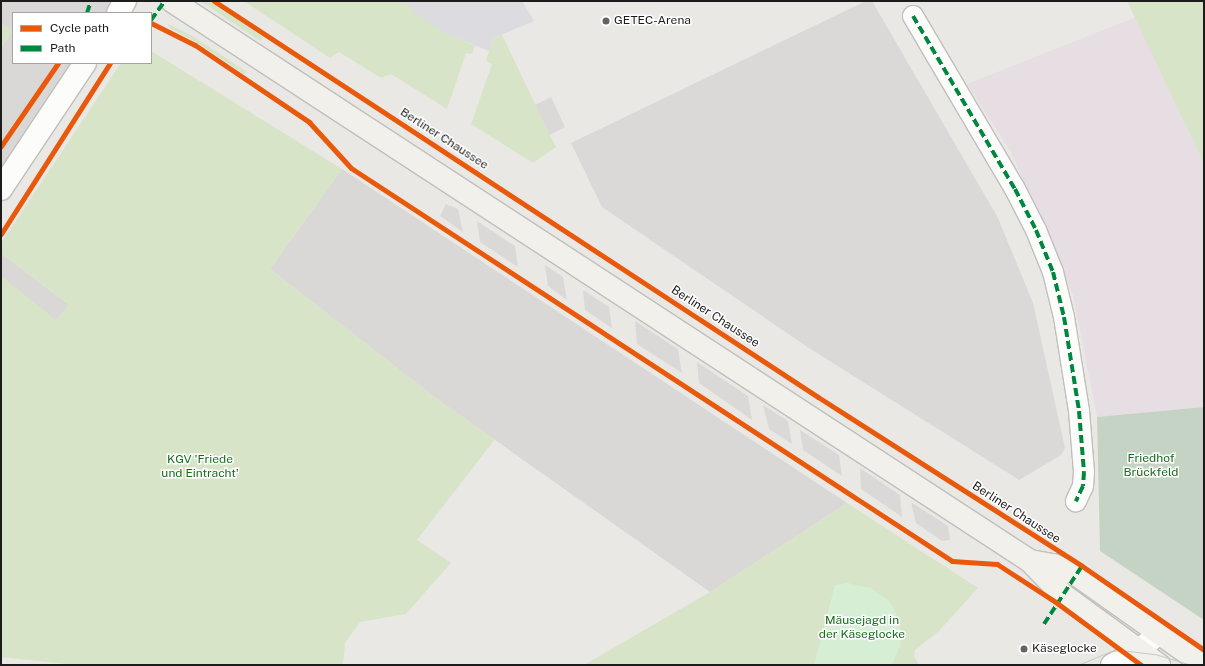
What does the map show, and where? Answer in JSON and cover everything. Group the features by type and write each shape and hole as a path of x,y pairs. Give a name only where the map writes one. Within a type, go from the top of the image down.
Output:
{"main road":[{"path":"172,1 1030,560 1063,595 1159,665"},
{"path":"1030,560 1054,565 1077,575 1204,665"}],"street":[{"path":"119,12 125,1"},
{"path":"913,16 1015,189 1036,230 1053,272 1064,317 1079,411 1084,472 1083,486 1076,501"},
{"path":"1,189 84,64"},
{"path":"1112,665 1139,651 1158,633"}],"shaded area":[{"path":"1,1 116,1 108,12 12,12 12,64 73,64 1,170"},
{"path":"404,1 522,1 534,21 494,38 489,51 440,31 419,16"},
{"path":"866,1 872,1 998,218 1033,303 1065,448 1061,455 1019,480 809,348 602,207 571,143"},
{"path":"1136,17 1203,162 1204,407 1097,417 1073,295 1011,152 967,84"},
{"path":"551,97 565,127 550,135 535,105"},
{"path":"342,169 847,503 710,592 437,399 270,269"},
{"path":"446,204 458,209 463,232 440,216"},
{"path":"477,221 515,246 518,267 480,242"},
{"path":"1,253 69,305 1,384"},
{"path":"545,265 563,277 567,300 548,286"},
{"path":"583,290 609,307 612,328 585,310"},
{"path":"635,321 678,349 682,373 637,344"},
{"path":"697,362 748,396 752,420 699,383"},
{"path":"763,405 788,421 792,444 769,429"},
{"path":"800,430 839,455 842,476 803,450"},
{"path":"860,468 900,495 902,517 861,489"},
{"path":"911,502 948,526 950,540 942,541 916,523"}],"green space":[{"path":"200,1 210,1 263,37 260,41"},
{"path":"244,1 404,1 434,27 475,46 472,54 466,53 447,109 391,74 381,78 339,52 330,58"},
{"path":"1127,1 1204,1 1203,178 1203,162"},
{"path":"1,23 12,30 12,32 1,49"},
{"path":"166,23 191,35 247,72 244,74 196,42 170,28"},
{"path":"502,35 556,147 533,163 471,124 492,64 486,61 489,51 494,38"},
{"name":"KGV 'Friede und Eintracht'","path":"152,52 342,169 270,269 437,399 495,439 417,540 451,563 406,614 360,622 345,643 343,665 77,665 1,657 1,276 56,320 69,305 1,253 1,243 120,64 152,64"},
{"name":"Friedhof Brückfeld","path":"1204,407 1204,620 1100,551 1097,417"},
{"path":"847,503 978,588 939,631 915,650 914,656 919,665 584,665 710,592"},
{"name":"Mäusejagd in der Käseglocke","path":"847,583 871,588 890,602 896,613 901,635 900,647 892,665 814,665 835,585"}],"tram line":[{"path":"1078,665 1108,652 1120,650 1155,654 1190,665"}],"marked path":[{"path":"87,12 91,1"},
{"path":"152,19 165,1"},
{"path":"913,16 1015,189 1036,230 1053,272 1064,317 1079,411 1084,472 1083,486 1076,501"},
{"path":"1044,624 1082,566"}],"cycle path":[{"name":"Berliner Chaussee","path":"214,1 818,397 1082,566 1204,650"},
{"path":"152,24 195,45 309,122 351,168 952,561 997,564 1057,603 1141,665"},
{"path":"1,146 57,64"},
{"path":"1,234 109,64"}],"place":[{"name":"GETEC-Arena","path":"606,21"},
{"name":"Käseglocke","path":"1024,649"}]}
